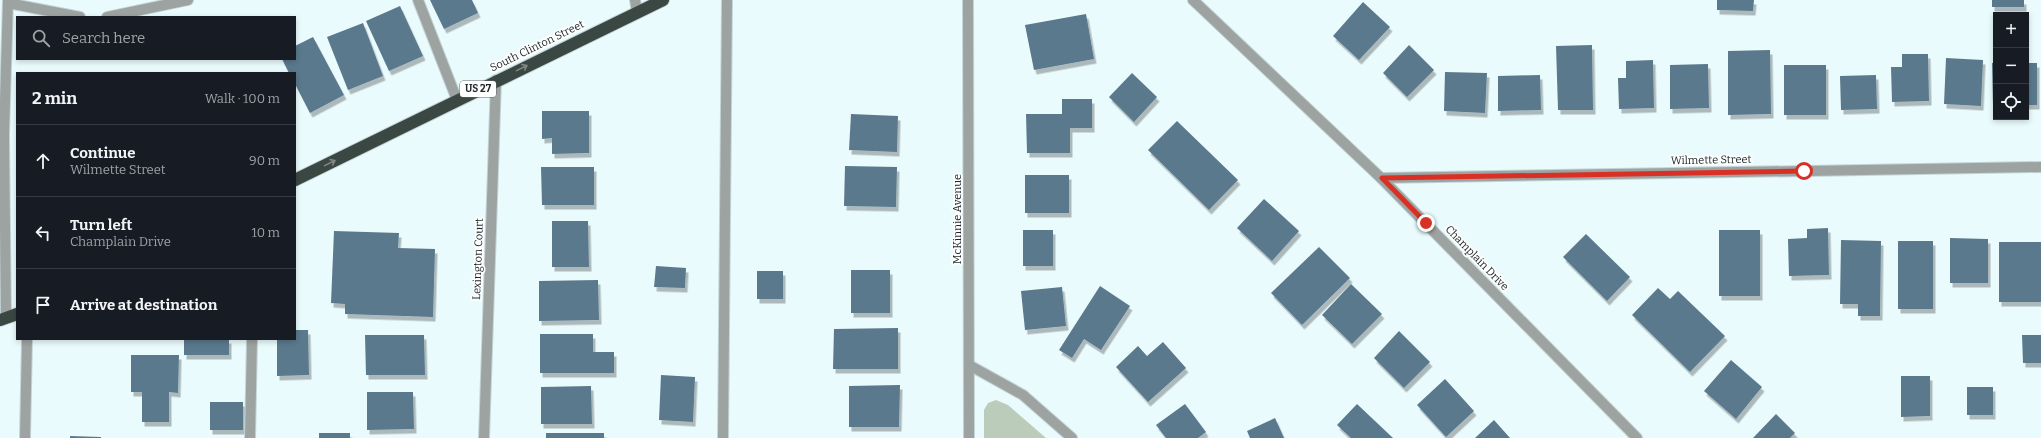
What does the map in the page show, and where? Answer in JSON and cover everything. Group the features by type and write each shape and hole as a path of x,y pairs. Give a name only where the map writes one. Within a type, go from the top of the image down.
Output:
{"highway":[{"name":"South Clinton Street","path":"296,180 496,80 663,0"}],"street":[{"path":"112,16 188,0"},
{"path":"418,0 457,100"},
{"path":"635,0 637,12"},
{"path":"723,438 727,0"},
{"name":"McKinnie Avenue","path":"968,0 969,438"},
{"name":"Champlain Drive","path":"1193,0 1382,178 1637,438"},
{"path":"8,317 2,135 8,2 75,16"},
{"name":"Lexington Court","path":"484,438 496,80"},
{"name":"Wilmette Street","path":"1382,178 2041,167"},
{"path":"25,438 27,340"},
{"path":"250,438 252,340"},
{"path":"969,365 1023,395 1072,438"}],"green space":[{"path":"996,400 1008,405 1046,438 984,438 984,410 988,403"}],"building":[{"path":"430,0 472,0 478,13 444,29"},
{"path":"1717,0 1754,0 1753,11 1717,10"},
{"path":"1992,0 2024,0 2024,7 1992,7"},
{"path":"1363,2 1390,27 1359,60 1333,36"},
{"path":"400,6 423,56 389,71 366,21"},
{"path":"1086,14 1094,59 1034,70 1025,25"},
{"path":"363,23 383,76 348,90 327,37"},
{"path":"313,37 344,95 310,113 296,86 296,72 288,72 282,60 296,60 296,46"},
{"path":"1409,45 1434,70 1407,97 1383,73"},
{"path":"1592,45 1593,110 1558,110 1556,46"},
{"path":"1770,50 1771,114 1728,115 1728,51"},
{"path":"1902,54 1928,54 1929,101 1892,102 1891,67 1902,67"},
{"path":"1946,58 1983,60 1981,106 1944,104"},
{"path":"1653,60 1654,108 1619,109 1618,78 1626,78 1626,61"},
{"path":"1992,63 1993,63 1993,106"},
{"path":"2029,63 2037,63 2037,105 2029,105"},
{"path":"1708,64 1709,108 1670,109 1670,65"},
{"path":"1784,65 1826,65 1826,115 1784,115"},
{"path":"1445,72 1487,73 1485,113 1444,111"},
{"path":"1132,73 1157,97 1134,122 1109,97"},
{"path":"1540,75 1541,110 1498,111 1498,76"},
{"path":"1876,75 1877,109 1841,110 1840,76"},
{"path":"1062,99 1092,99 1092,128 1070,128 1070,153 1027,153 1026,114 1062,114"},
{"path":"542,111 589,111 589,153 552,154 552,138 542,139"},
{"path":"851,114 898,116 897,152 849,150"},
{"path":"1177,121 1238,180 1209,210 1148,150"},
{"path":"845,166 897,167 896,207 844,206"},
{"path":"541,167 594,167 594,205 542,205"},
{"path":"1025,175 1069,175 1069,213 1025,213"},
{"path":"1264,199 1299,231 1272,261 1237,228"},
{"path":"552,221 588,221 589,267 552,267"},
{"path":"1828,228 1829,275 1789,276 1788,239 1807,238 1807,229"},
{"path":"1023,230 1053,230 1053,266 1023,266"},
{"path":"1719,230 1760,230 1760,296 1719,296"},
{"path":"334,231 399,233 398,248 435,249 433,317 345,314 345,304 331,303"},
{"path":"1586,234 1630,277 1607,301 1563,257"},
{"path":"1950,238 1988,239 1988,283 1950,283"},
{"path":"1841,240 1881,241 1880,316 1858,316 1858,304 1840,304"},
{"path":"1898,241 1933,241 1933,309 1898,309"},
{"path":"1999,242 2041,242 2041,302 1999,302"},
{"path":"1319,247 1350,278 1302,325 1271,293"},
{"path":"656,266 686,268 685,288 654,287"},
{"path":"851,270 890,270 890,313 851,313"},
{"path":"757,271 783,271 783,299 757,299"},
{"path":"598,280 599,320 539,321 539,281"},
{"path":"1351,284 1382,314 1352,344 1322,315"},
{"path":"1100,286 1130,306 1101,350 1084,339 1072,358 1059,350"},
{"path":"1062,287 1066,326 1025,330 1021,291"},
{"path":"1658,288 1670,299 1678,291 1725,336 1690,372 1632,315"},
{"path":"898,328 898,369 833,369 834,329"},
{"path":"296,330 308,330 309,375 277,376 277,340 296,340"},
{"path":"1399,331 1430,362 1404,388 1374,358"},
{"path":"540,334 593,334 593,352 614,352 614,373 540,373"},
{"path":"365,335 424,335 425,375 366,375"},
{"path":"2022,335 2041,335 2041,363 2023,363"},
{"path":"184,340 229,340 229,355 184,355"},
{"path":"1163,342 1186,368 1148,402 1116,367 1138,346 1147,356"},
{"path":"131,355 179,355 178,393 169,392 169,422 142,422 142,392 131,392"},
{"path":"1731,360 1762,387 1736,419 1704,391"},
{"path":"661,375 695,377 693,422 659,420"},
{"path":"1901,376 1930,376 1930,416 1901,417"},
{"path":"1445,379 1474,411 1446,437 1417,405"},
{"path":"900,385 899,427 849,427 849,386"},
{"path":"591,386 592,424 541,424 541,387"},
{"path":"1967,387 1993,387 1993,415 1967,415"},
{"path":"367,392 413,392 414,429 367,430"},
{"path":"210,402 243,402 243,430 210,430"},
{"path":"1185,404 1206,432 1198,438 1166,438 1156,425"},
{"path":"1357,404 1393,438 1351,438 1337,425"},
{"path":"1776,414 1795,433 1790,438 1753,438"},
{"path":"1275,418 1284,438 1250,438 1247,431"},
{"path":"1494,420 1510,438 1475,438"},
{"path":"319,433 350,433 350,438 319,438"},
{"path":"546,433 604,433 604,438 546,438"},
{"path":"70,436 101,437 101,438 70,438"}],"route":[{"path":"1426,223 1382,178 1804,171"}]}
